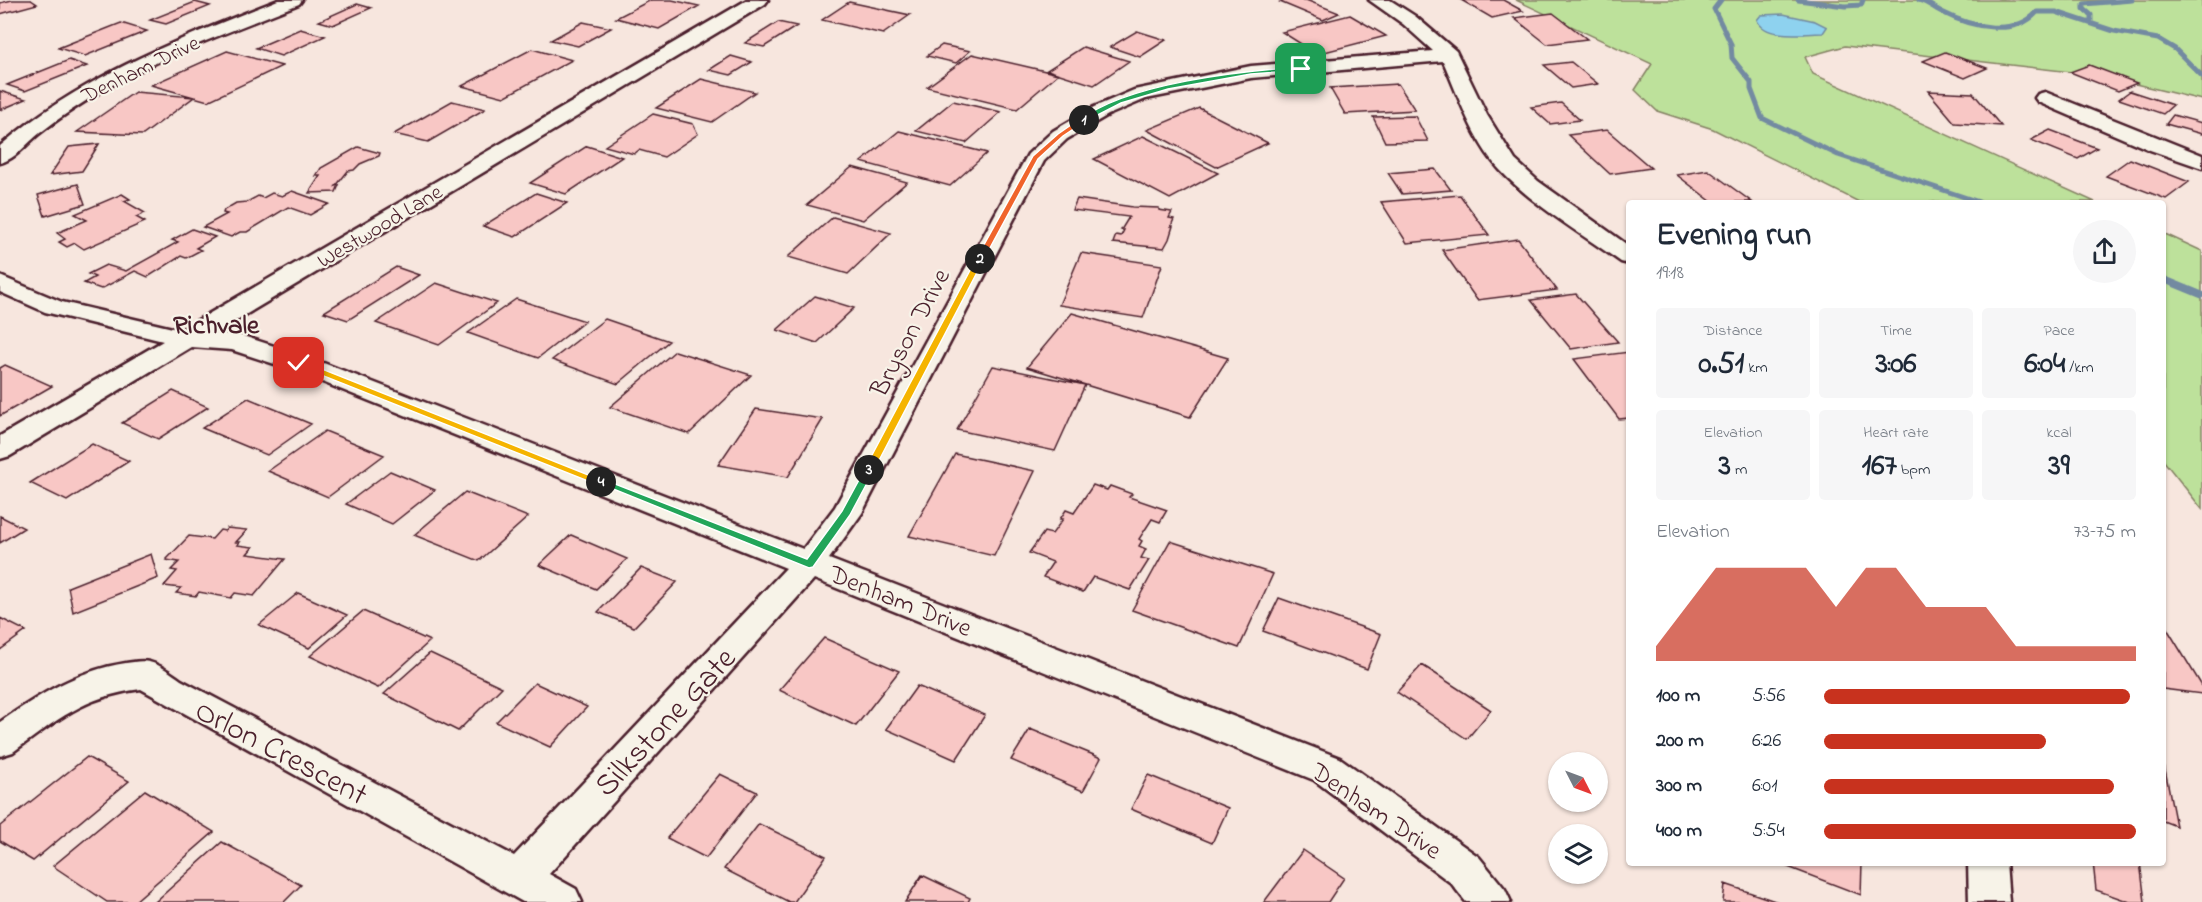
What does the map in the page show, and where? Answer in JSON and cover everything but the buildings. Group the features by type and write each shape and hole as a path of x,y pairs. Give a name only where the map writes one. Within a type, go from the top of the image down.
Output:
{"street":[{"name":"Denham Drive","path":"0,157 24,133 50,114 117,74 293,0"},
{"name":"Westwood Lane","path":"0,449 759,0"},
{"path":"1378,0 1409,20 1449,55 1494,147 1508,165 1530,186 1626,254"},
{"name":"Bryson Drive","path":"809,564 846,513 1035,158 1060,135 1118,102 1167,87 1251,72 1449,55"},
{"path":"2045,98 2157,146 2202,162"},
{"name":"Denham Drive","path":"0,283 54,307 185,339 234,342 299,363 1326,769 1465,870 1491,902"},
{"name":"Silkstone Gate","path":"519,879 809,564"},
{"name":"Orlon Crescent","path":"0,741 51,706 87,687 116,678 146,675 169,690 562,902"},
{"path":"1987,866 1989,902"}],"green space":[{"path":"1516,0 2202,0 2202,100 2098,75 1845,46 1805,57 1813,74 2091,200 1855,200 1713,129 1657,111 1635,90 1652,64"},
{"path":"2166,234 2202,251 2202,509 2166,464"}],"water":[{"path":"1783,14 1815,21 1827,27 1823,33 1777,33 1761,26 1757,20 1761,15"}],"waterway":[{"path":"1721,0 1714,9 1731,44 1732,58 1751,82 1751,89 1762,118 1838,155 1973,200"},
{"path":"1798,0 1845,6 1861,5 1863,0"},
{"path":"1919,0 1955,18 1979,25 1992,27 2017,25 2028,20 2037,12 2056,12 2114,31 2158,39 2175,49 2202,76"},
{"path":"2091,22 2091,15 2084,9 2084,4 2132,0"},
{"path":"2166,280 2202,295"}],"district":[{"name":"Richvale","path":"216,324"}],"route":[{"path":"299,363 809,564 846,513 1035,158 1060,135 1088,117 1118,102 1141,94 1251,72 1301,69"}]}
